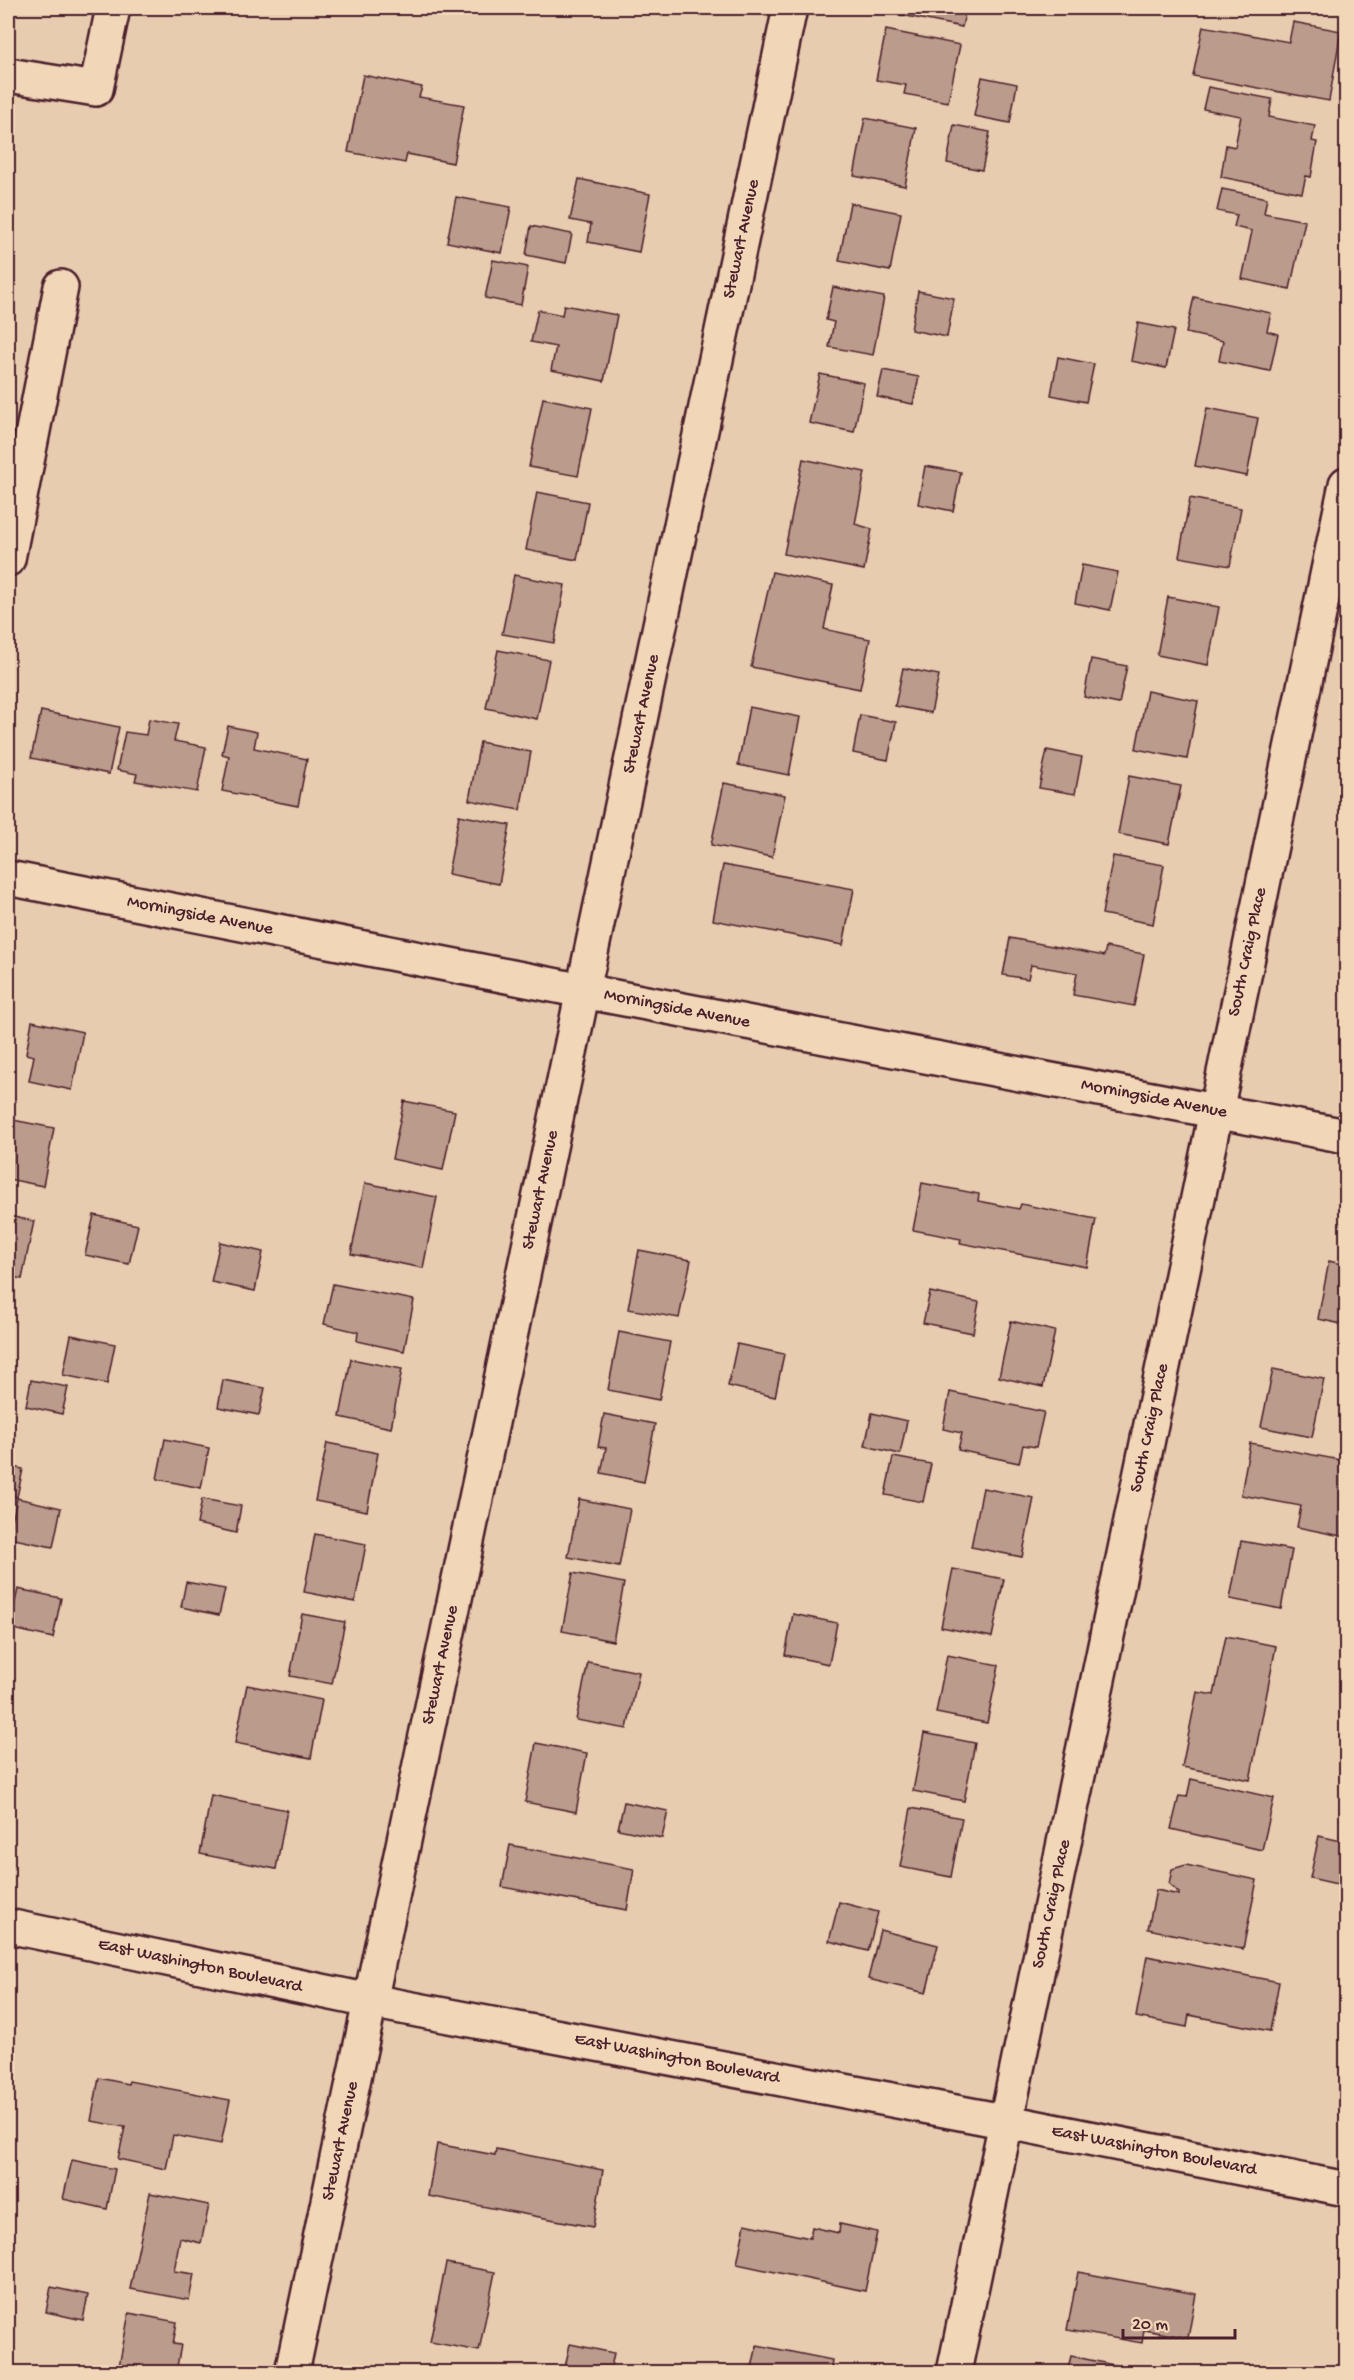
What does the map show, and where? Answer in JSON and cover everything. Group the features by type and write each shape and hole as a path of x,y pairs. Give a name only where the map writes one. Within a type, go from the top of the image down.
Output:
{"street":[{"path":"8,75 96,89 113,8"},
{"name":"Stewart Avenue","path":"292,2373 790,8"},
{"path":"8,559 61,287"},
{"name":"South Craig Place","path":"954,2373 1347,484"},
{"name":"Morningside Avenue","path":"8,878 583,991 1347,1136"},
{"name":"East Washington Boulevard","path":"8,1926 370,2001 1347,2189"}],"building":[{"path":"893,8 966,8 962,27 891,13"},
{"path":"1293,22 1341,31 1329,101 1193,76 1203,26 1289,42"},
{"path":"886,30 960,45 948,102 904,94 906,85 876,80"},
{"path":"363,75 422,87 419,97 464,105 453,163 407,154 405,163 348,152"},
{"path":"982,77 1017,84 1010,123 974,116"},
{"path":"1208,87 1272,99 1269,117 1315,126 1312,141 1317,142 1311,177 1306,176 1302,193 1221,177 1226,145 1235,147 1241,116 1203,109"},
{"path":"865,118 916,128 905,186 854,176"},
{"path":"954,125 990,132 982,170 947,163"},
{"path":"579,179 650,194 639,252 588,242 591,224 570,220"},
{"path":"1222,189 1267,198 1264,213 1305,221 1290,289 1242,279 1252,231 1234,227 1237,215 1217,211"},
{"path":"456,197 511,207 502,253 447,242"},
{"path":"850,203 901,213 890,271 839,261"},
{"path":"531,226 572,234 566,263 526,255"},
{"path":"493,260 528,267 521,305 485,298"},
{"path":"833,287 884,297 873,355 829,347 834,322 826,320"},
{"path":"918,291 954,298 947,337 911,330"},
{"path":"1194,297 1271,313 1267,331 1278,334 1270,371 1219,361 1223,341 1186,333"},
{"path":"564,305 617,315 604,381 551,370 556,347 531,342 538,310 562,315"},
{"path":"1138,323 1174,330 1166,368 1131,361"},
{"path":"1058,357 1094,364 1086,402 1051,395"},
{"path":"883,370 919,377 913,404 877,397"},
{"path":"820,374 864,383 854,432 809,423"},
{"path":"543,398 592,408 578,476 529,467"},
{"path":"1207,408 1258,418 1247,476 1195,466"},
{"path":"803,459 865,472 855,524 872,529 864,570 784,554"},
{"path":"925,466 961,472 953,511 918,504"},
{"path":"537,492 588,502 577,560 526,550"},
{"path":"1190,498 1241,508 1230,566 1179,557"},
{"path":"1082,565 1118,572 1110,610 1075,603"},
{"path":"772,572 833,585 824,629 870,639 860,689 751,667"},
{"path":"514,575 565,585 554,643 502,634"},
{"path":"1168,597 1219,607 1208,665 1157,655"},
{"path":"498,650 549,660 537,719 486,708"},
{"path":"1091,659 1127,666 1119,704 1084,697"},
{"path":"903,668 939,675 931,713 895,706"},
{"path":"1147,691 1198,701 1187,759 1136,749"},
{"path":"749,707 800,717 789,775 738,765"},
{"path":"41,711 119,727 109,774 31,758"},
{"path":"860,715 896,722 888,760 853,753"},
{"path":"149,719 178,724 174,741 206,747 197,792 135,781 137,774 117,770 125,732 146,735"},
{"path":"228,726 257,732 254,748 307,759 298,806 222,791 229,756 222,754"},
{"path":"480,742 531,752 520,810 469,800"},
{"path":"1047,750 1082,757 1075,794 1039,788"},
{"path":"1129,776 1181,786 1169,844 1118,834"},
{"path":"724,783 785,795 772,857 711,845"},
{"path":"459,815 510,825 499,884 448,874"},
{"path":"1113,856 1164,865 1153,924 1102,914"},
{"path":"723,865 854,889 843,945 713,920"},
{"path":"1010,938 1104,956 1106,947 1144,954 1134,1006 1073,995 1077,973 1031,965 1028,979 1003,975"},
{"path":"32,1021 83,1032 72,1090 29,1081 34,1056 26,1054"},
{"path":"404,1101 455,1111 443,1170 392,1159"},
{"path":"8,1119 54,1128 43,1186 8,1179"},
{"path":"365,1183 437,1197 423,1268 351,1254"},
{"path":"922,1183 979,1194 978,1201 1019,1209 1021,1204 1096,1219 1087,1267 960,1243 961,1239 913,1230"},
{"path":"94,1215 138,1225 129,1264 85,1255"},
{"path":"8,1216 34,1221 22,1279 8,1276"},
{"path":"220,1242 263,1252 255,1291 211,1282"},
{"path":"639,1250 691,1260 679,1318 628,1309"},
{"path":"1329,1261 1346,1265 1346,1325 1318,1319"},
{"path":"333,1284 414,1300 404,1351 357,1341 358,1332 324,1324"},
{"path":"930,1292 979,1302 973,1333 923,1323"},
{"path":"8,1295 14,1296 8,1331"},
{"path":"1011,1321 1055,1331 1043,1387 999,1377"},
{"path":"619,1332 670,1342 659,1400 608,1390"},
{"path":"71,1335 115,1344 107,1384 63,1375"},
{"path":"737,1344 784,1354 775,1397 728,1386"},
{"path":"351,1359 402,1369 391,1428 340,1417"},
{"path":"1273,1369 1324,1379 1312,1437 1261,1427"},
{"path":"31,1380 68,1387 62,1414 26,1406"},
{"path":"223,1380 265,1388 259,1415 218,1407"},
{"path":"950,1392 1044,1412 1036,1447 1023,1445 1019,1463 958,1450 962,1433 943,1429"},
{"path":"872,1413 907,1421 900,1454 865,1446"},
{"path":"604,1414 655,1424 644,1482 601,1473 606,1448 598,1447"},
{"path":"165,1439 209,1448 201,1488 157,1479"},
{"path":"327,1443 378,1453 367,1511 315,1501"},
{"path":"1250,1443 1346,1461 1346,1537 1297,1527 1301,1506 1241,1495"},
{"path":"893,1457 931,1464 923,1502 885,1495"},
{"path":"8,1466 23,1469 17,1497 8,1495"},
{"path":"983,1488 1034,1498 1022,1557 971,1547"},
{"path":"17,1498 61,1508 53,1547 9,1538"},
{"path":"202,1499 241,1506 236,1533 197,1524"},
{"path":"579,1499 630,1509 619,1567 568,1557"},
{"path":"315,1534 366,1544 355,1602 304,1592"},
{"path":"1241,1541 1292,1550 1281,1609 1230,1599"},
{"path":"953,1569 1004,1579 992,1637 941,1627"},
{"path":"573,1573 624,1583 613,1641 562,1631"},
{"path":"186,1582 225,1589 219,1615 181,1607"},
{"path":"18,1589 61,1598 53,1638 9,1628"},
{"path":"302,1614 345,1622 332,1684 290,1676"},
{"path":"793,1614 837,1623 829,1664 785,1655"},
{"path":"1226,1636 1276,1646 1250,1780 1182,1767 1197,1692 1214,1695"},
{"path":"947,1655 999,1665 987,1723 936,1713"},
{"path":"588,1662 639,1672 627,1729 576,1720"},
{"path":"247,1685 322,1700 311,1758 235,1743"},
{"path":"924,1733 975,1743 964,1801 913,1791"},
{"path":"536,1743 587,1753 576,1812 525,1802"},
{"path":"1191,1779 1274,1798 1262,1850 1171,1829 1179,1796 1187,1797"},
{"path":"211,1795 287,1810 276,1869 200,1854"},
{"path":"624,1802 668,1811 662,1838 618,1829"},
{"path":"911,1808 962,1818 951,1877 900,1867"},
{"path":"1319,1836 1346,1842 1346,1886 1310,1878"},
{"path":"510,1845 634,1869 627,1910 502,1887"},
{"path":"1186,1865 1257,1880 1243,1949 1148,1929 1156,1890 1179,1895 1169,1884 1172,1869"},
{"path":"839,1902 878,1912 868,1951 829,1941"},
{"path":"880,1930 938,1945 926,1993 868,1979"},
{"path":"1147,1956 1279,1982 1270,2031 1189,2015 1187,2027 1136,2017"},
{"path":"99,2078 128,2084 129,2081 230,2100 221,2144 173,2135 166,2169 118,2159 125,2127 91,2121"},
{"path":"437,2144 495,2155 496,2149 603,2170 593,2227 428,2196"},
{"path":"72,2160 115,2169 107,2209 63,2199"},
{"path":"150,2193 209,2205 201,2243 180,2238 174,2271 194,2274 189,2300 130,2289"},
{"path":"745,2224 810,2238 812,2227 839,2233 840,2224 877,2232 865,2291 737,2264"},
{"path":"446,2263 495,2272 479,2351 430,2342"},
{"path":"1078,2272 1196,2294 1188,2338 1144,2330 1142,2343 1067,2330"},
{"path":"51,2287 88,2295 83,2320 46,2312"},
{"path":"129,2313 177,2322 173,2344 181,2345 176,2372 118,2372"},
{"path":"570,2344 614,2353 610,2372 564,2372"},
{"path":"757,2345 832,2360 830,2372 751,2372"},
{"path":"1071,2356 1114,2365 1112,2372 1067,2372"}]}
